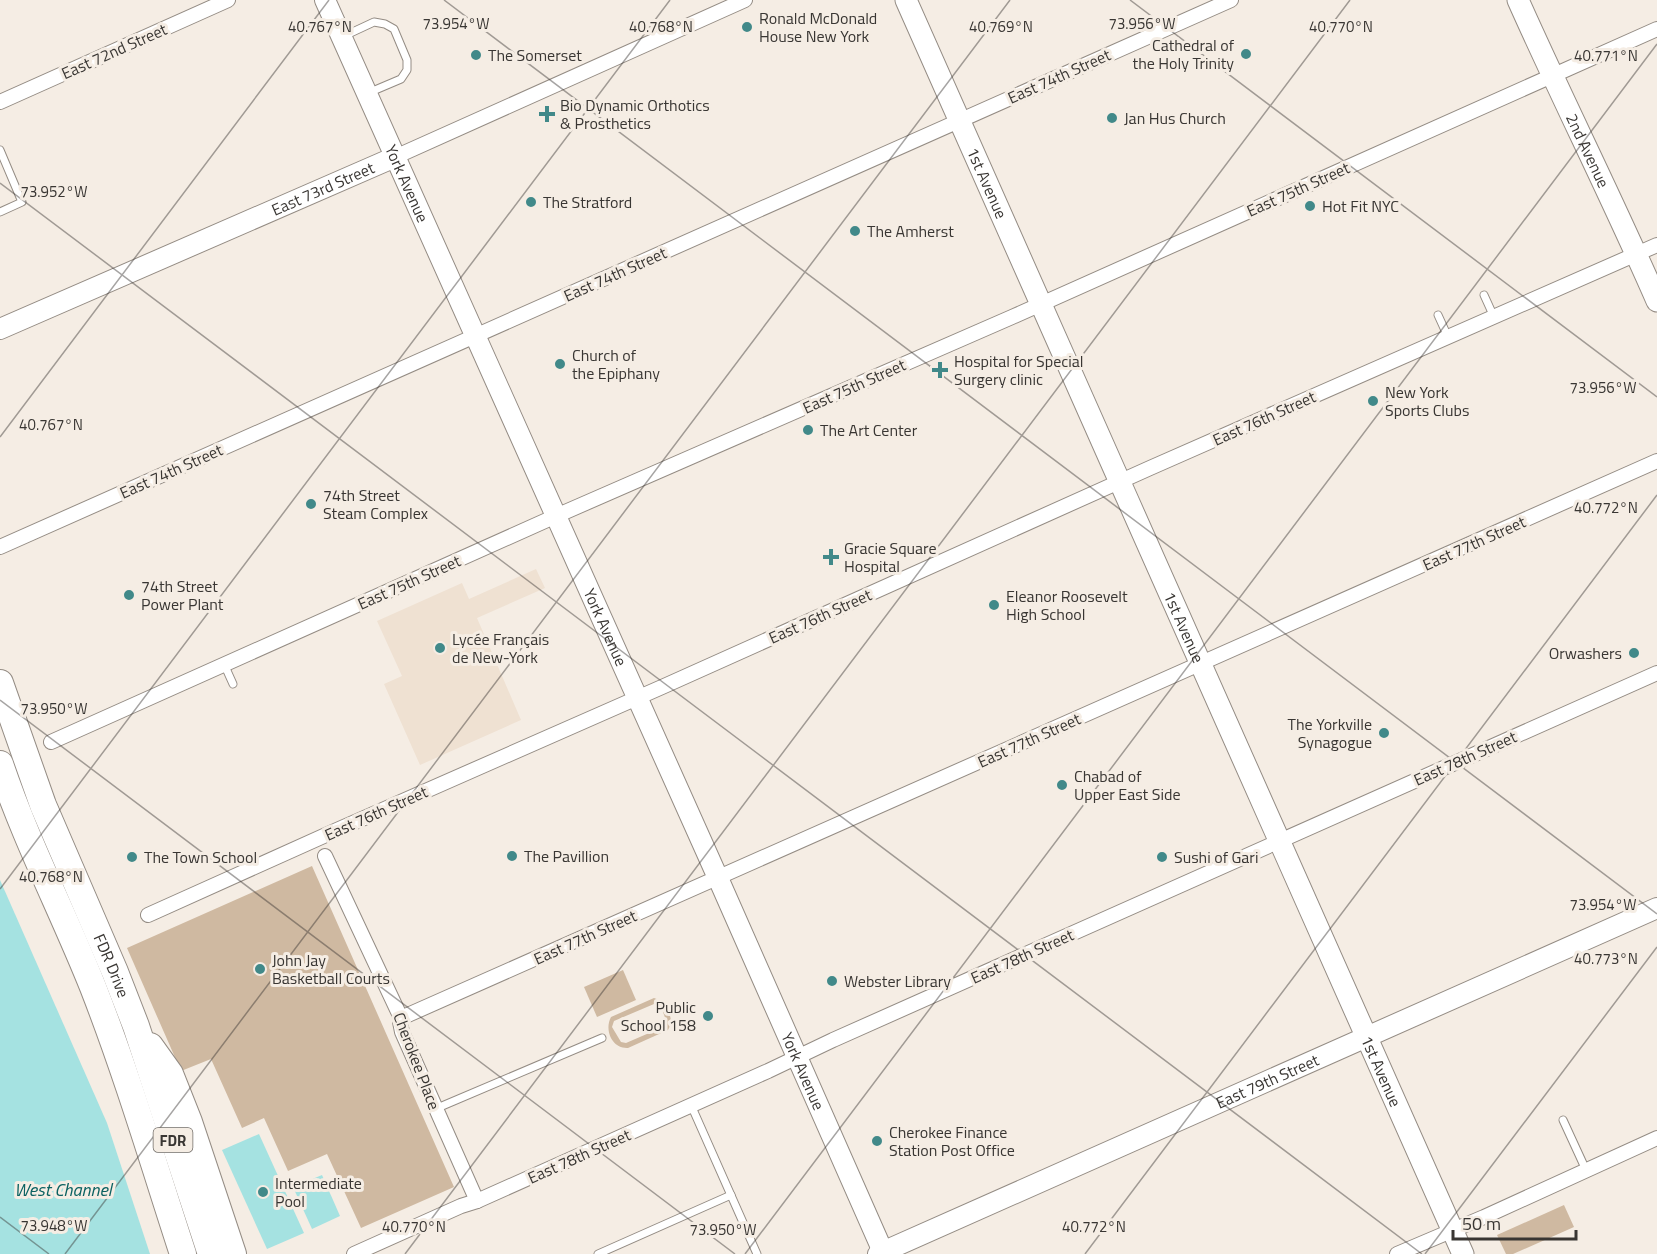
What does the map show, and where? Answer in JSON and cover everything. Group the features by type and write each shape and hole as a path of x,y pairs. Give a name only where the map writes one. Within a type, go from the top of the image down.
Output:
{"highway":[{"name":"FDR Drive","path":"0,682 43,805 136,1026 211,1254"},
{"name":"FDR Drive","path":"0,764 24,829 92,984 183,1254"},
{"path":"136,1026 170,1074 189,1122 233,1254"}],"main road":[{"name":"York Avenue","path":"325,0 718,878 881,1253"},
{"name":"1st Avenue","path":"906,0 1463,1254"},
{"name":"2nd Avenue","path":"1518,0 1657,302"},
{"name":"East 73rd Street","path":"0,329 395,157"},
{"name":"East 79th Street","path":"881,1253 1657,908"}],"street":[{"name":"East 72nd Street","path":"0,102 228,0"},
{"name":"East 73rd Street","path":"395,157 745,0"},
{"name":"East 74th Street","path":"0,547 1231,0"},
{"name":"East 75th Street","path":"51,742 1657,29"},
{"name":"East 76th Street","path":"148,915 1120,481 1657,245"},
{"name":"East 77th Street","path":"401,1018 1657,461"},
{"name":"East 78th Street","path":"354,1254 1657,673"},
{"name":"Cherokee Place","path":"326,856 401,1018 402,1032 477,1201"},
{"path":"1396,1254 1657,1138"}],"lane":[{"path":"342,37 374,22 394,29 407,60 407,70 401,79 367,93"},
{"path":"0,150 22,202 0,212"},
{"path":"1484,295 1494,317"},
{"path":"1438,315 1448,337"},
{"path":"224,664 232,684"},
{"path":"435,1109 602,1038"},
{"path":"691,1105 757,1254"},
{"path":"1563,1120 1586,1170"},
{"path":"598,1254 730,1195"}],"shaded area":[{"name":"Lycée Français de New-York","path":"536,569 545,588 477,618 521,720 420,765 384,684 402,676 377,621 462,583 469,599"},
{"path":"312,866 454,1187 361,1228 327,1154 288,1171 264,1118 242,1128 211,1059 181,1071 127,948"},
{"path":"623,970 636,1000 597,1017 584,987"},
{"path":"654,998 664,1002 671,1023 668,1030 628,1048 618,1045 611,1038 608,1027 611,1017","holes":["654,1004 661,1007 666,1020 663,1027 626,1043 621,1042 612,1027 614,1021"]},
{"path":"1564,1205 1574,1227 1513,1254 1506,1254 1497,1235"}],"water":[{"name":"West Channel","path":"0,880 107,1123 150,1254 0,1254"},
{"name":"Intermediate Pool","path":"259,1134 304,1233 267,1249 222,1150"},
{"path":"322,1175 340,1216 312,1229 293,1187"}],"place":[{"name":"Ronald McDonald House New York","path":"747,27"},
{"name":"Cathedral of the Holy Trinity","path":"1246,54"},
{"name":"The Somerset","path":"476,55"},
{"name":"Bio Dynamic Orthotics & Prosthetics","path":"547,114"},
{"name":"Jan Hus Church","path":"1112,118"},
{"name":"The Stratford","path":"531,202"},
{"name":"Hot Fit NYC","path":"1310,206"},
{"name":"The Amherst","path":"855,231"},
{"name":"Church of the Epiphany","path":"560,364"},
{"name":"Hospital for Special Surgery clinic","path":"940,370"},
{"name":"New York Sports Clubs","path":"1373,401"},
{"name":"The Art Center","path":"808,430"},
{"name":"74th Street Steam Complex","path":"311,504"},
{"name":"Gracie Square Hospital","path":"831,557"},
{"name":"74th Street Power Plant","path":"129,595"},
{"name":"Eleanor Roosevelt High School","path":"994,605"},
{"name":"Lycée Français de New-York","path":"440,648"},
{"name":"Orwashers","path":"1634,653"},
{"name":"The Yorkville Synagogue","path":"1384,733"},
{"name":"Chabad of Upper East Side","path":"1062,785"},
{"name":"The Pavillion","path":"512,856"},
{"name":"The Town School","path":"132,857"},
{"name":"Sushi of Gari","path":"1162,857"},
{"name":"John Jay Basketball Courts","path":"260,969"},
{"name":"Webster Library","path":"832,981"},
{"name":"Public School 158","path":"708,1016"},
{"name":"Cherokee Finance Station Post Office","path":"877,1141"},
{"name":"Intermediate Pool","path":"263,1192"}]}
